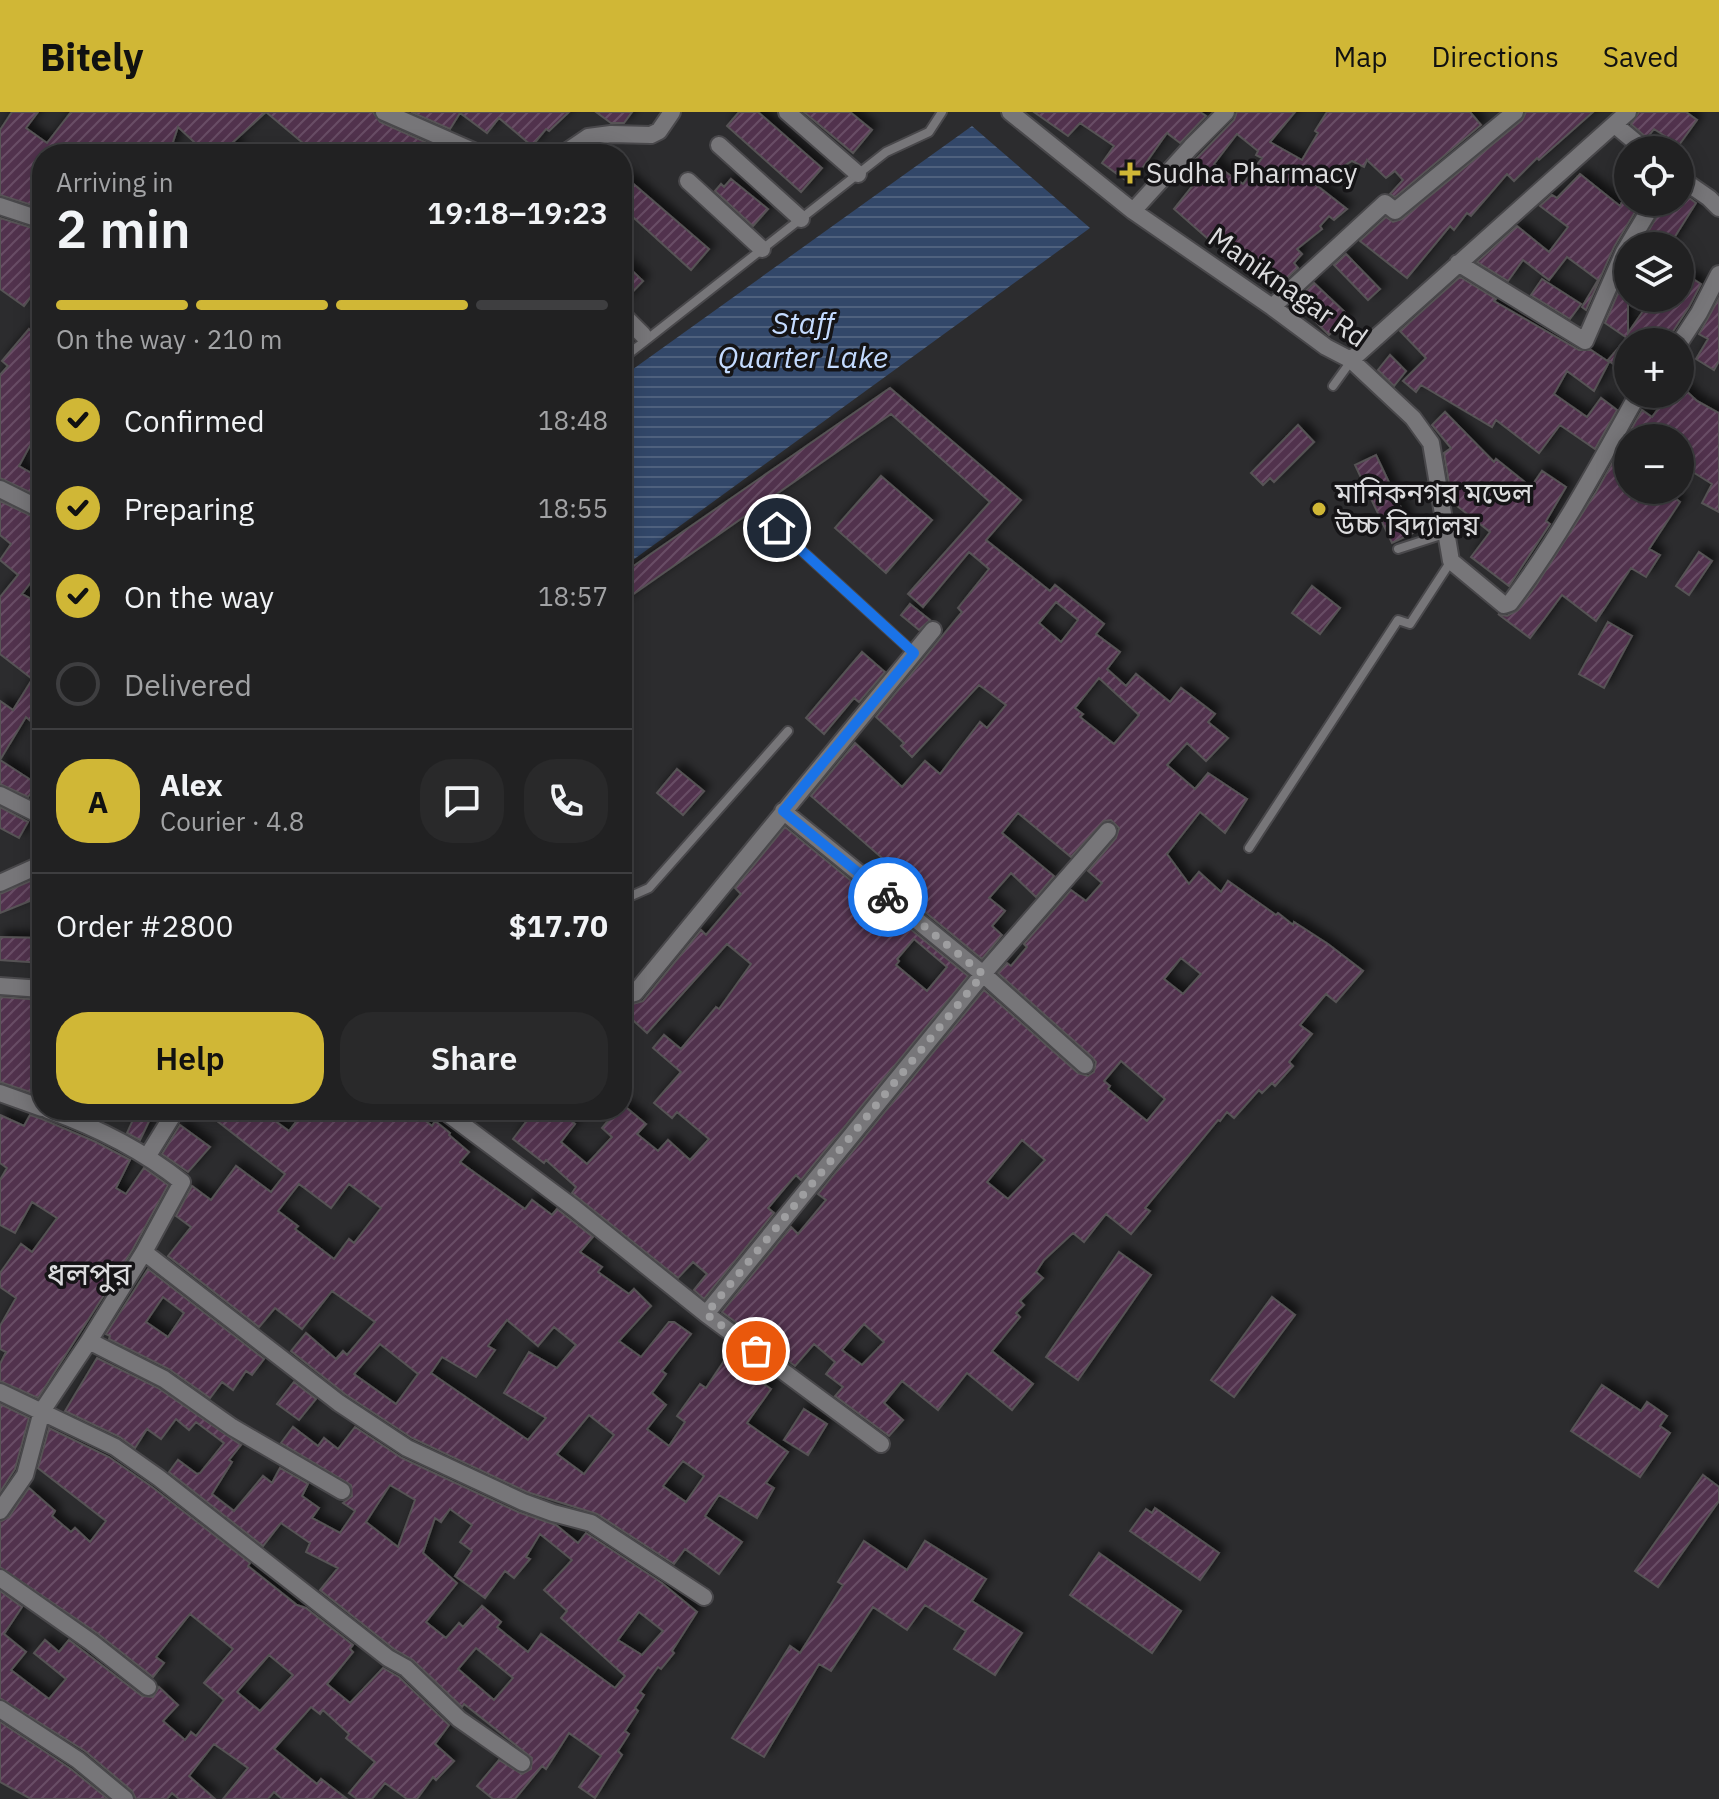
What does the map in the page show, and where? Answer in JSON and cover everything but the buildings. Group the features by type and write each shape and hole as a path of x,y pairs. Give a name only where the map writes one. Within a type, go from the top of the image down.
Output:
{"street":[{"path":"384,112 457,144"},
{"path":"578,144 588,137 611,134 651,135 659,131 672,112"},
{"path":"787,112 858,174"},
{"name":"Maniknagar Rd","path":"1010,112 1133,211 1326,347 1351,360 1413,418 1431,443 1451,561"},
{"path":"1133,211 1226,112"},
{"path":"1272,307 1385,203 1395,211 1515,112"},
{"path":"1351,360 1628,112"},
{"path":"1615,125 1628,136"},
{"path":"719,145 801,219"},
{"path":"688,181 762,249"},
{"path":"1694,188 1719,208"},
{"path":"0,206 32,217"},
{"path":"1458,263 1585,341 1624,252 1646,216"},
{"path":"1689,328 1719,274"},
{"path":"632,324 643,335"},
{"path":"1451,561 1504,605 1510,603 1545,556 1579,501 1630,408"},
{"path":"0,489 32,505"},
{"path":"632,994 933,630"},
{"path":"0,795 32,811"},
{"path":"783,811 983,974 1085,1065"},
{"path":"706,1314 983,974 1108,831"},
{"path":"0,883 32,869"},
{"path":"0,986 32,988"},
{"path":"0,1093 32,1104"},
{"path":"0,1511 25,1475 42,1411 144,1252 182,1182 147,1157 77,1120"},
{"path":"147,1157 170,1120"},
{"path":"456,1120 574,1208 706,1314 881,1444"},
{"path":"144,1252 339,1403 407,1448 523,1502 591,1523 704,1597"},
{"path":"89,1341 164,1379 232,1427 342,1491"},
{"path":"0,1392 115,1447 159,1478 388,1658 406,1668 459,1719 522,1763"},
{"path":"0,1578 91,1642 148,1687"},
{"path":"0,1709 78,1760 125,1799"}],"lane":[{"path":"632,351 886,152 929,132 942,112"},
{"path":"1333,386 1351,360"},
{"path":"777,528 914,653"},
{"path":"1398,549 1447,532"},
{"path":"1249,848 1398,620 1410,624 1451,561"},
{"path":"632,896 649,888 788,731"}],"water":[{"name":"Staff Quarter Lake","path":"972,126 1090,228 632,561 632,370"}],"way so far":[{"path":"756,1351 706,1314 983,974 888,897"}],"place":[{"name":"Sudha Pharmacy","path":"1130,173"},
{"name":"মানিকনগর মডেল উচ্চ বিদ্যালয়","path":"1319,509"}],"district":[{"name":"ধলপুর","path":"89,1274"}],"route":[{"path":"777,528 914,653 783,811 888,897"}]}
